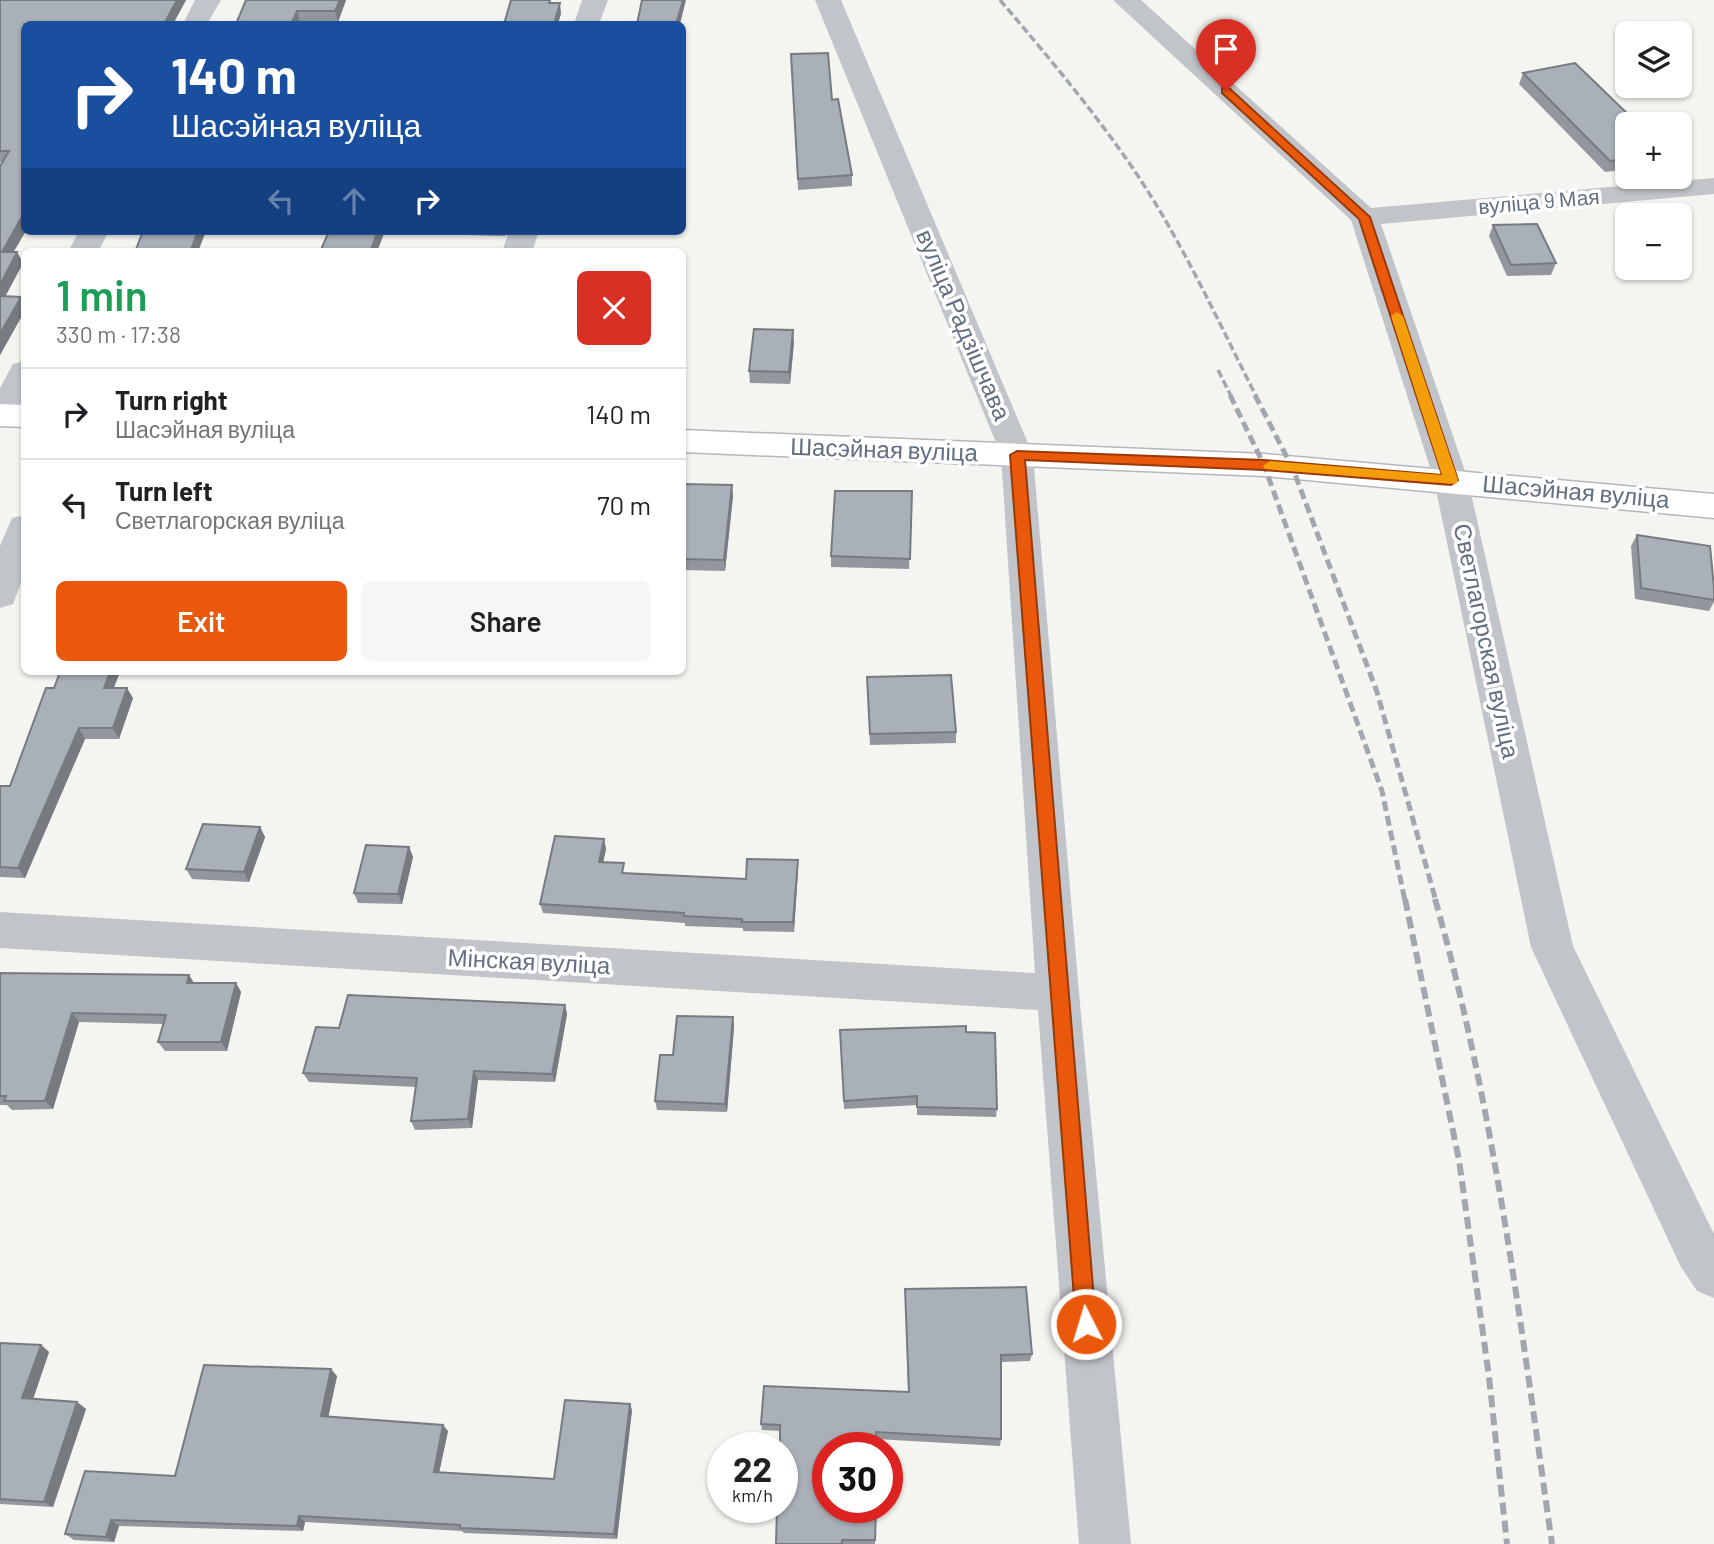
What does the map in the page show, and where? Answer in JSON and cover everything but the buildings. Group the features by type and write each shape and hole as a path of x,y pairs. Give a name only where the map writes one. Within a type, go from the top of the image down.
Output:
{"main road":[{"name":"Шасэйная вуліца","path":"686,441 1264,465 1714,506"}],"street":[{"path":"197,21 208,0"},
{"path":"588,21 595,0"},
{"name":"вуліца Радзішчава","path":"828,0 1017,455 1104,1544"},
{"name":"Светлагорская вуліца","path":"1126,0 1364,217 1451,480 1552,947 1698,1251 1714,1275"},
{"name":"вуліца 9 Мая","path":"1364,217 1714,186"},
{"path":"9,415 21,380"},
{"path":"0,595 21,536"},
{"name":"Мінская вуліца","path":"0,930 1058,993"}],"railway":[{"path":"1000,0 1085,103 1150,194 1198,280 1256,396"},
{"path":"1218,370 1231,396"},
{"path":"1230,395 1264,465 1382,791 1405,901"},
{"path":"1255,395 1293,469 1377,692 1436,901"},
{"path":"1405,899 1459,1160 1489,1377 1507,1544"},
{"path":"1435,899 1456,978 1490,1139 1517,1301 1552,1544"}],"slow traffic":[{"path":"1270,466 1451,480 1397,316"}],"route":[{"path":"1086,1324 1017,455 1264,465 1451,480 1364,217 1226,91"}]}
